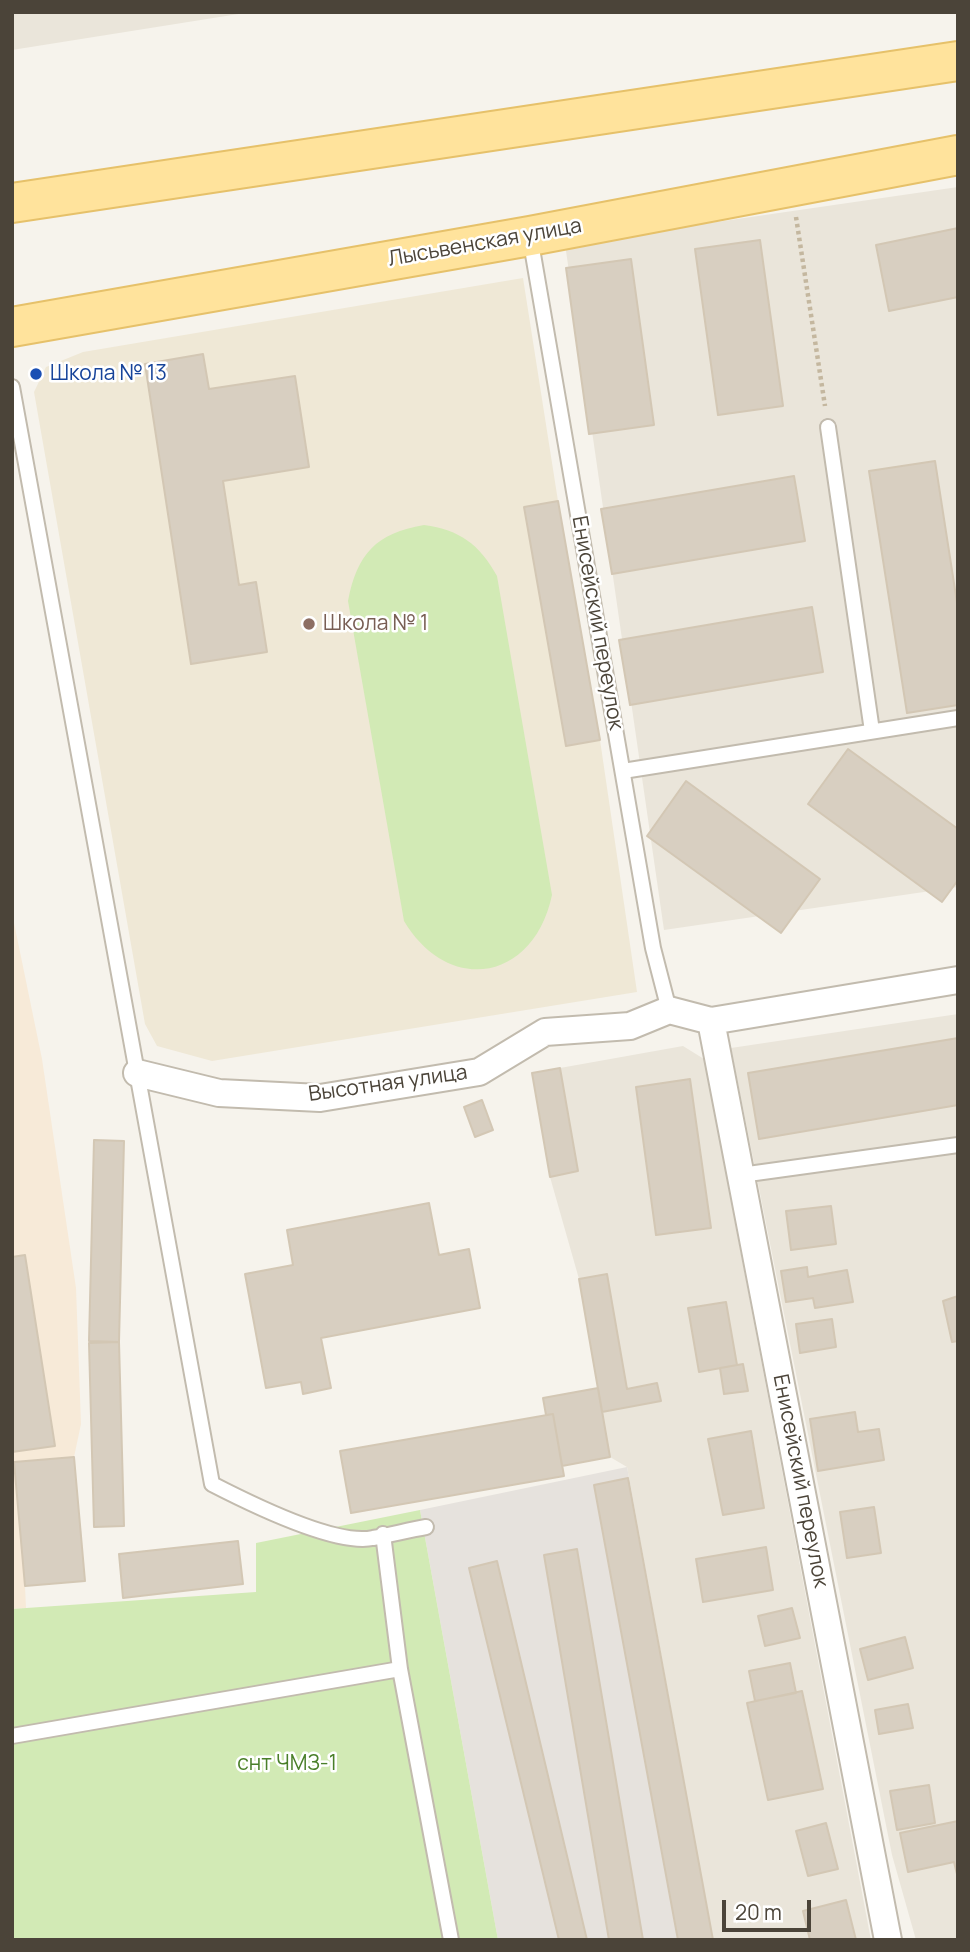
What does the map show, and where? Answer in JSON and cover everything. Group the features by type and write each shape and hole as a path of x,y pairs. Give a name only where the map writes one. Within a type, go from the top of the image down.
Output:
{"main road":[{"path":"12,203 958,61"},
{"name":"Лысьвенская улица","path":"12,327 530,236 958,155"}],"street":[{"path":"669,1010 711,1021 958,980"},
{"name":"Высотная улица","path":"137,1073 219,1093 320,1098 480,1072 545,1032 630,1026 669,1010"},
{"name":"Енисейский переулок","path":"711,1021 888,1940"}],"lane":[{"name":"Енисейский переулок","path":"530,236 653,948 669,1010"},
{"path":"12,387 212,1484 278,1518 347,1536 372,1539 383,1534 426,1527"},
{"path":"828,427 872,731"},
{"path":"623,771 958,718"},
{"path":"741,1175 958,1145"},
{"path":"383,1534 400,1669 451,1940"},
{"path":"12,1736 400,1669"}],"path":[{"path":"791,186 828,427"}],"shaded area":[{"path":"12,12 251,12 12,50"},
{"path":"958,187 958,887 664,930 565,244"},
{"name":"Школа № 1","path":"523,278 558,501 566,746 600,740 637,992 212,1061 157,1046 145,1024 34,392 46,367 83,352"},
{"path":"12,913 42,1059 76,1288 81,1424 74,1457 85,1581 25,1586 26,1608 12,1609"},
{"path":"958,1014 958,1940 916,1940 892,1855 731,1048"},
{"path":"683,1046 704,1059 871,1940 713,1940 627,1467 610,1457 579,1279 550,1177 532,1073"},
{"path":"627,1467 713,1940 498,1940 420,1510"}],"green space":[{"path":"424,525 437,527 467,540 483,555 497,576 552,895 542,924 528,946 509,961 488,968 466,968 444,961 423,945 404,921 348,601 357,570 371,548 393,534"},
{"name":"снт ЧМЗ-1","path":"420,1510 498,1940 12,1940 12,1609 256,1592 256,1543"}],"building":[{"path":"958,228 958,297 889,311 876,245"},
{"path":"760,240 783,406 718,415 695,249"},
{"path":"631,259 654,425 589,434 566,268"},
{"path":"203,354 209,389 295,376 309,467 223,481 239,585 256,582 267,652 191,664 145,364"},
{"path":"935,461 958,609 958,705 907,713 869,471"},
{"path":"794,476 805,541 612,574 601,509"},
{"path":"558,501 600,740 566,746 524,507"},
{"path":"812,607 823,672 630,705 619,640"},
{"path":"848,749 958,829 958,880 942,902 808,804"},
{"path":"686,781 820,879 781,933 647,836"},
{"path":"958,1038 958,1105 759,1139 748,1073"},
{"path":"560,1068 578,1171 550,1177 532,1073"},
{"path":"690,1079 711,1228 656,1235 636,1087"},
{"path":"482,1100 493,1130 475,1137 464,1107"},
{"path":"94,1140 124,1141 119,1342 89,1341"},
{"path":"429,1203 439,1255 469,1249 480,1308 321,1338 331,1388 303,1394 301,1382 266,1388 245,1274 293,1265 287,1230"},
{"path":"831,1206 836,1244 791,1250 786,1211"},
{"path":"25,1255 55,1446 12,1452 12,1257"},
{"path":"807,1267 808,1277 847,1270 853,1302 815,1308 813,1298 786,1302 781,1271"},
{"path":"607,1274 627,1389 657,1383 661,1401 602,1412 579,1279"},
{"path":"958,1296 958,1341 952,1342 943,1301"},
{"path":"726,1302 737,1365 699,1372 688,1308"},
{"path":"832,1319 836,1347 800,1353 796,1324"},
{"path":"119,1342 124,1526 94,1527 89,1343"},
{"path":"743,1364 748,1391 724,1394 720,1368"},
{"path":"598,1388 610,1457 562,1466 553,1414 546,1415 543,1398"},
{"path":"855,1412 858,1432 879,1429 884,1460 818,1471 810,1419"},
{"path":"553,1414 564,1476 351,1513 340,1451"},
{"path":"751,1431 764,1508 723,1515 708,1439"},
{"path":"74,1457 85,1581 25,1586 14,1462"},
{"path":"628,1478 713,1940 678,1940 594,1485"},
{"path":"874,1507 881,1553 847,1558 840,1512"},
{"path":"238,1541 243,1584 123,1598 119,1554"},
{"path":"766,1547 773,1590 703,1602 696,1559"},
{"path":"577,1549 643,1940 609,1940 544,1555"},
{"path":"497,1561 587,1940 559,1940 469,1568"},
{"path":"792,1608 800,1638 765,1646 758,1616"},
{"path":"905,1637 913,1668 868,1680 860,1649"},
{"path":"790,1663 796,1693 755,1701 749,1671"},
{"path":"802,1691 823,1789 768,1800 747,1703"},
{"path":"908,1704 913,1728 879,1734 875,1710"},
{"path":"929,1785 935,1823 897,1830 890,1791"},
{"path":"958,1821 958,1878 954,1862 908,1872 900,1833"},
{"path":"826,1823 838,1869 808,1876 796,1831"},
{"path":"846,1900 856,1940 810,1940 803,1911"}],"place":[{"name":"Школа № 13","path":"36,374"},
{"name":"Школа № 1","path":"309,624"}]}
